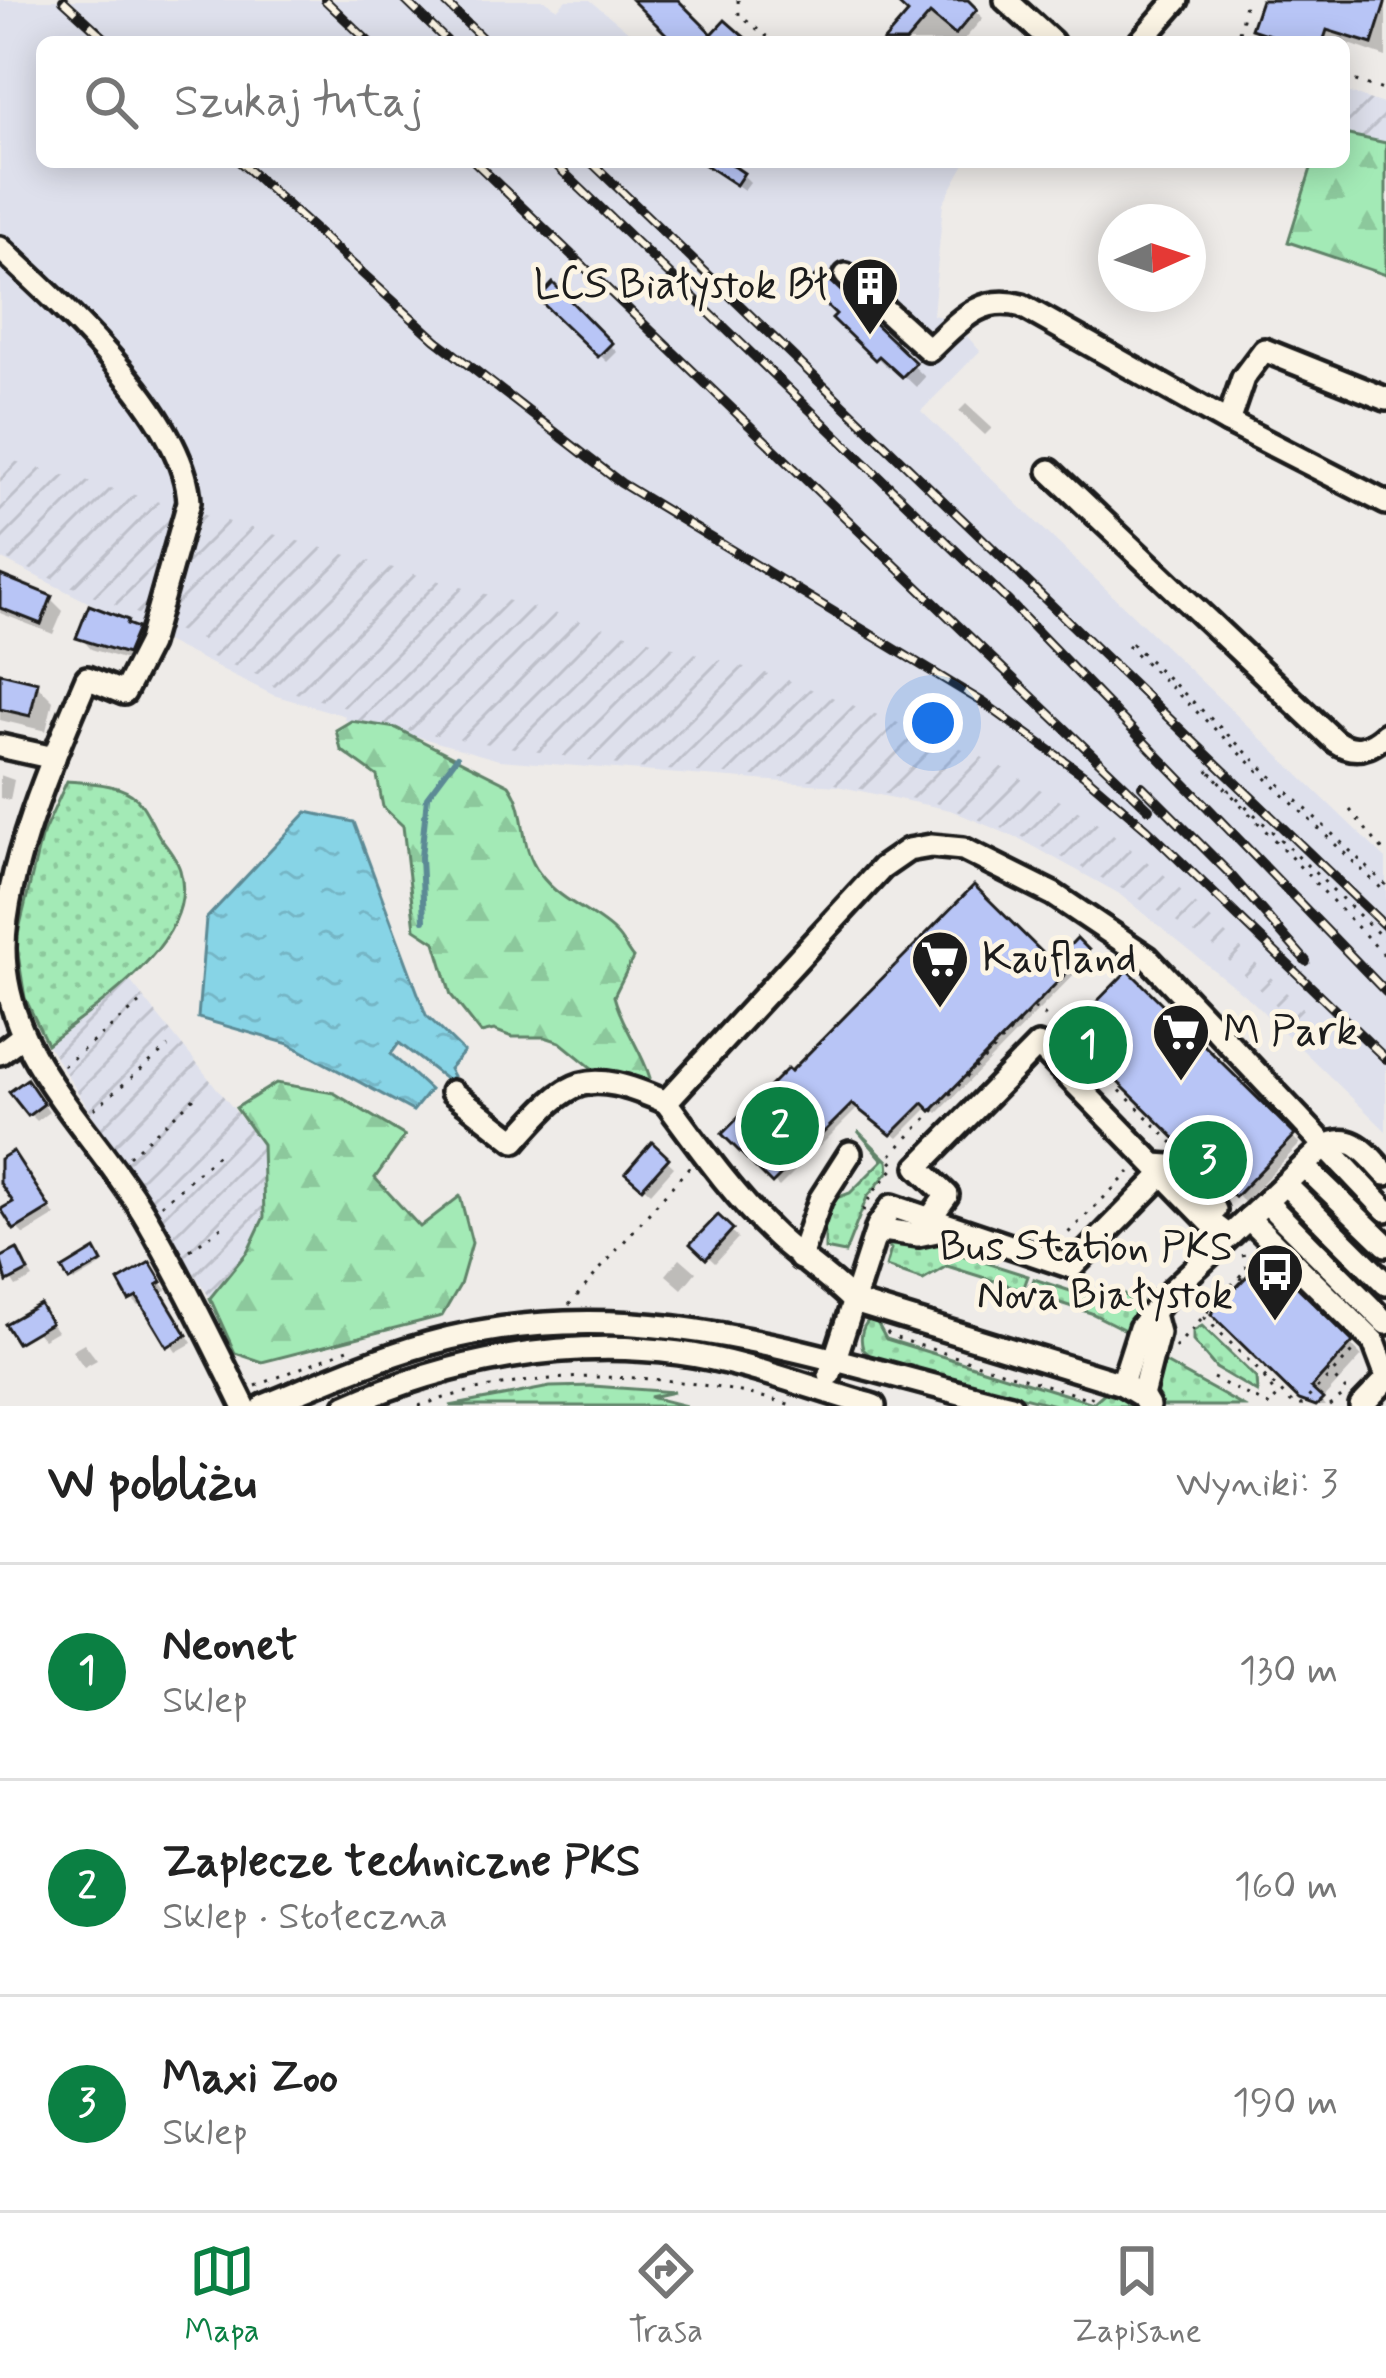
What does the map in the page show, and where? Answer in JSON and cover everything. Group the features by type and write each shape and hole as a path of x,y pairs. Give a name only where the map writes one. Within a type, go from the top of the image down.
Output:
{"street":[{"path":"1006,0 1045,36"},
{"path":"1145,36 1177,0"},
{"path":"0,248 126,378 159,420 188,483 183,531 149,644 124,693 87,678 54,758 6,911 4,954 21,1037 146,1218 244,1406"},
{"path":"846,275 929,350 974,308 991,302 1015,304 1386,503"},
{"path":"1228,422 1243,378 1264,350 1386,399"},
{"path":"1050,471 1335,741 1347,748 1364,748 1386,734"},
{"path":"0,746 54,758"},
{"path":"666,1102 882,868 908,850 931,845 964,849 1053,894 1148,958 1386,1210"},
{"path":"0,1053 21,1037"},
{"path":"939,1225 947,1195 918,1167 1038,1045 1203,1196 1216,1210 1225,1232"},
{"path":"452,1092 515,1141 558,1093 585,1082 624,1084 666,1102 741,1200 854,1302 1122,1384 1145,1401 1159,1333 1153,1314"},
{"path":"1122,1384 1140,1328 1225,1232 1257,1210 1324,1147 1338,1139 1349,1140 1386,1174"},
{"path":"800,1258 820,1200 850,1153"},
{"path":"1162,1161 1209,1221 1225,1232"},
{"path":"824,1392 884,1213 892,1206 1072,1267 1162,1161"},
{"path":"1304,1166 1386,1245"},
{"path":"1285,1184 1386,1284"},
{"path":"1257,1210 1376,1335 1386,1377 1354,1399"},
{"path":"264,1406 429,1344 573,1322 697,1328 1011,1406"},
{"path":"354,1403 455,1368 539,1351 602,1347 718,1360 874,1406"},
{"path":"351,1370 364,1379 354,1403"}],"path":[{"path":"738,0 739,15 766,36"},
{"path":"1238,36 1246,0"},
{"path":"1350,79 1386,91"},
{"path":"1386,885 1129,641 1126,644 1386,893"},
{"path":"1386,941 1206,768 1386,957"},
{"path":"1350,810 1386,854"},
{"path":"1377,842 1386,837"},
{"path":"48,1079 146,999"},
{"path":"79,1121 168,1047"},
{"path":"114,1170 195,1097"},
{"path":"146,1218 222,1150"},
{"path":"567,1307 703,1153"},
{"path":"1026,1298 1035,1265 1162,1161"},
{"path":"171,1264 226,1222"},
{"path":"1234,1290 1247,1268"},
{"path":"1202,1316 1297,1406 1376,1335"},
{"path":"1213,1378 1270,1406 1277,1397 1260,1371"},
{"path":"1329,1373 1354,1399"},
{"path":"418,1406 516,1383 602,1378 689,1384 795,1406"}],"shaded area":[{"path":"0,0 545,0 557,9 566,0 590,0 634,36 36,36 36,168 963,168 943,203 933,315 946,318 986,292 1014,292 1036,301 1025,321 997,313 975,321 967,336 980,351 921,411 1386,859 1386,1131 1252,1001 1118,893 1022,840 950,810 837,786 499,760 273,695 0,558"},
{"path":"1350,93 1386,105 1386,143 1350,135"},
{"path":"0,457 783,678 947,742 995,763 1095,821 1167,877 1317,1022 1306,1033 1213,946 1132,894 1017,834 935,803 813,780 636,768 344,720 346,708 272,686 272,681 204,654 208,643 0,557"},
{"path":"130,981 262,1144 264,1217 248,1251 210,1298 47,1044"}],"green space":[{"path":"1350,135 1386,143 1386,275 1288,242 1311,168 1350,168"},
{"path":"351,721 396,728 509,785 519,806 528,851 540,874 558,893 608,927 633,958 614,996 650,1078 641,1091 625,1095 560,1042 512,1037 494,1030 481,1033 451,995 435,942 415,929 403,826 383,807 377,776 341,750 336,730"},
{"path":"67,781 113,787 137,799 177,862 182,896 175,922 160,947 115,992 47,1044 25,998 16,942 41,838"},
{"path":"276,1083 334,1093 405,1136 375,1178 420,1227 460,1196 472,1243 460,1285 442,1316 262,1362 235,1353 210,1298 248,1251 264,1217 262,1144 236,1108"},
{"path":"858,1131 888,1161 889,1171 867,1197 845,1253 825,1249 825,1234 820,1232 831,1200 850,1193 883,1160"},
{"path":"949,1238 946,1250 1028,1276 1023,1290 947,1266 923,1280 886,1267 891,1249 887,1245 894,1239"},
{"path":"1034,1279 1110,1304 1114,1291 1120,1290 1143,1304 1131,1333 1091,1313 1029,1293"},
{"path":"874,1317 886,1339 1093,1403 1109,1389 1139,1406 1058,1406 873,1358 863,1349 861,1339 864,1326"},
{"path":"1202,1326 1256,1378 1257,1392 1216,1368 1193,1341 1193,1331"},
{"path":"1160,1360 1243,1406 1157,1406 1152,1388"},
{"path":"550,1387 674,1392 650,1397 686,1406 450,1406"}],"water":[{"path":"307,812 354,822 426,1015 464,1052 449,1069 453,1076 448,1081 399,1043 391,1054 430,1090 413,1111 289,1044 198,1018 206,919"}],"building":[{"path":"632,0 678,0 712,34 725,20 743,36 668,36"},
{"path":"894,0 968,0 977,9 955,35 930,14 911,36 888,36 908,13"},
{"path":"1261,0 1386,0 1372,44 1327,30 1325,36 1273,36 1251,29"},
{"path":"710,168 737,168 744,173 736,185"},
{"name":"LCS Białystok Bł","path":"820,271 916,363 902,377 879,356 875,360 806,285"},
{"path":"553,283 612,343 598,357 538,299"},
{"path":"0,575 52,596 41,624 0,608"},
{"path":"89,605 138,628 127,654 76,638"},
{"path":"0,673 38,682 30,716 0,709"},
{"name":"Kaufland","path":"974,885 1053,963 1077,938 1089,950 931,1111 923,1103 891,1135 852,1104 772,1184 722,1134 788,1068 791,1071"},
{"name":"M Park","path":"1128,970 1295,1135 1235,1197 1067,1032"},
{"path":"27,1079 44,1104 28,1116 9,1092"},
{"path":"652,1142 669,1158 642,1188 625,1173"},
{"path":"13,1151 50,1208 14,1230 1,1209 13,1202 0,1183 0,1159"},
{"path":"718,1215 733,1229 706,1259 690,1244"},
{"name":"Bus Station PKS Nova Białystok","path":"1258,1248 1353,1342 1311,1388 1323,1399 1316,1406 1299,1400 1211,1314 1264,1258"},
{"path":"17,1249 28,1271 7,1282 0,1258"},
{"path":"95,1249 102,1262 69,1281 62,1269"},
{"path":"150,1262 162,1282 157,1285 187,1335 167,1347 137,1297 129,1301 118,1281"},
{"path":"40,1304 51,1323 17,1343 5,1324"}],"waterway":[{"path":"424,920 421,857 427,797 457,757"}],"railway":[{"path":"63,0 102,36"},
{"path":"325,0 363,36"},
{"path":"405,0 442,36"},
{"path":"443,0 480,36"},
{"path":"247,168 436,340 621,483 984,703 1084,775 1147,829 1386,1059"},
{"path":"481,168 1149,809"},
{"path":"559,168 1007,600 1386,992"},
{"path":"597,168 1386,927"},
{"path":"1142,786 1228,872 1306,961"}],"place":[{"name":"LCS Białystok Bł","path":"870,337"},
{"name":"Kaufland","path":"940,1010"},
{"name":"Neonet","path":"1088,1045"},
{"name":"M Park","path":"1181,1083"},
{"name":"Zaplecze techniczne PKS","path":"780,1126"},
{"name":"Maxi Zoo","path":"1208,1160"},
{"name":"Bus Station PKS Nova Białystok","path":"1275,1323"}]}
